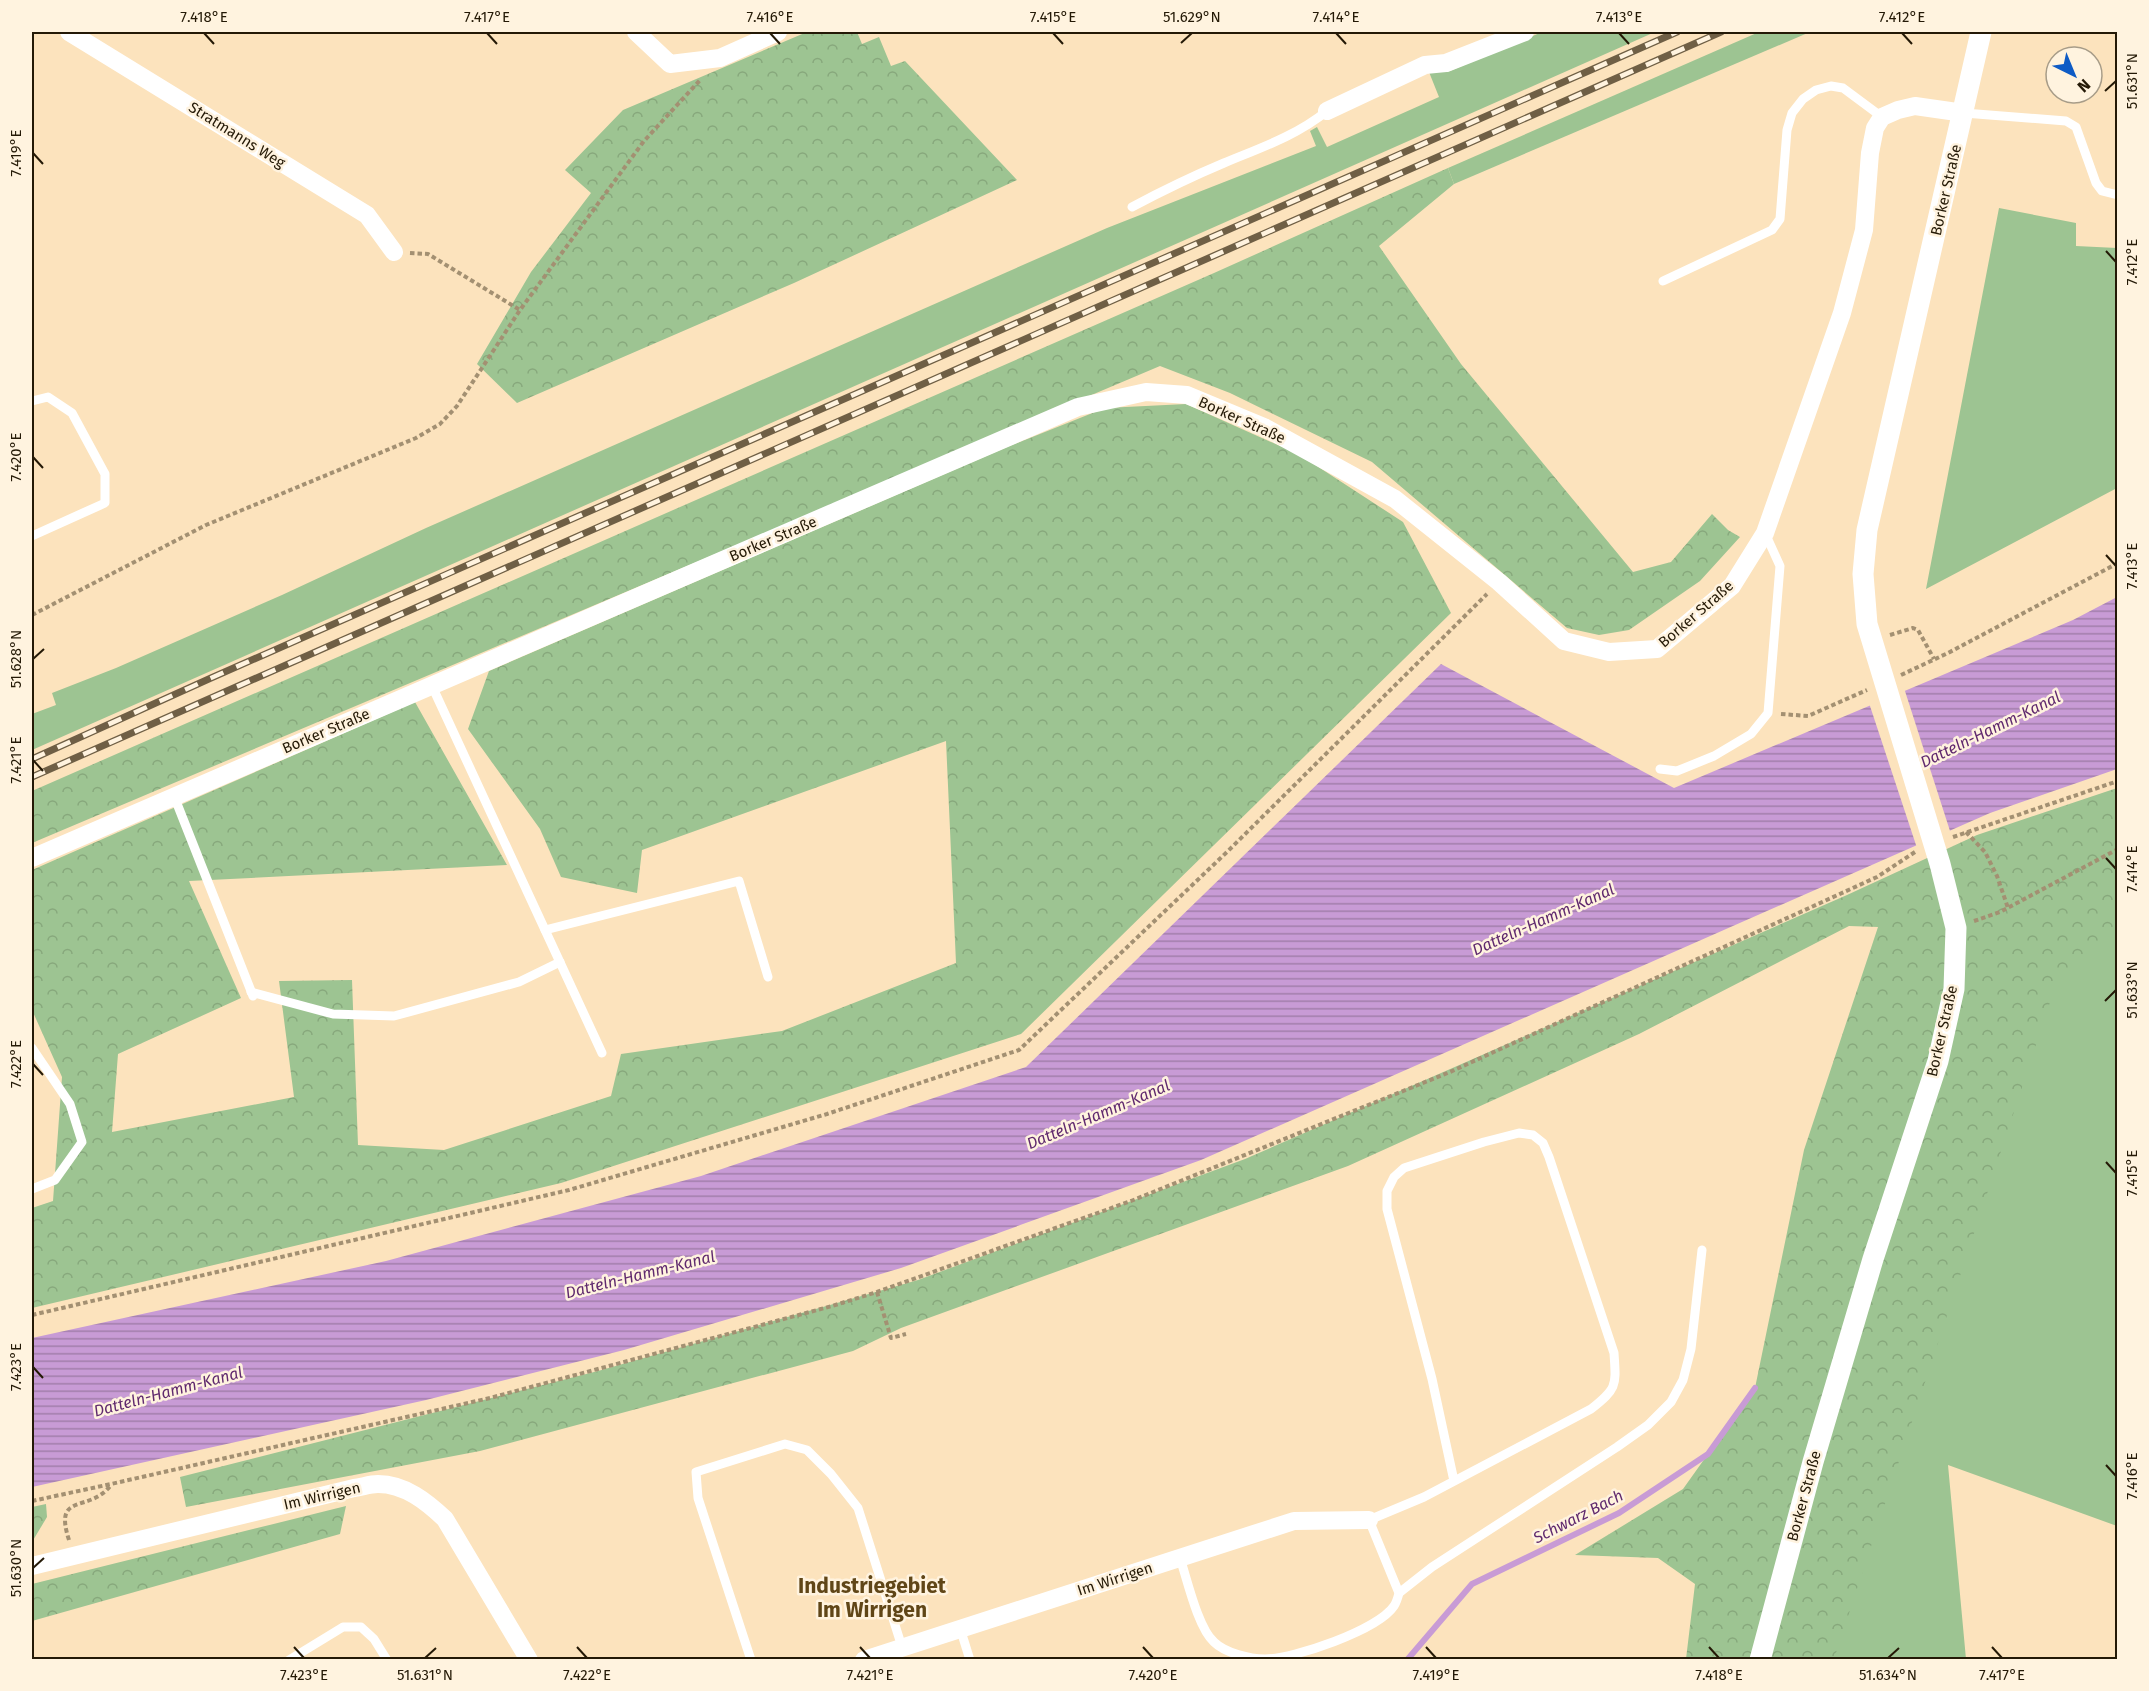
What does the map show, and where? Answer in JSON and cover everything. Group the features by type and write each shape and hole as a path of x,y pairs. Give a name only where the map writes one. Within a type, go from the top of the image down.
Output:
{"street":[{"name":"Stratmanns Weg","path":"69,32 367,215 394,252"},
{"path":"636,32 670,64 720,58 778,32"},
{"path":"1327,111 1425,65 1446,63 1525,32"},
{"name":"Borker Straße","path":"1760,1659 1813,1462 1873,1259 1938,1061 1954,989 1956,928 1940,864 1881,679 1867,624 1863,574 1867,530 1981,32"},
{"path":"1882,117 1915,106 1964,113"},
{"name":"Borker Straße","path":"32,858 1078,407 1146,392 1188,395 1264,426 1395,499 1499,582 1564,641 1609,652 1657,649 1732,586 1765,533 1842,313 1864,230 1870,153 1875,128 1882,117"},
{"name":"Im Wirrigen","path":"32,1566 378,1484 397,1488 423,1500 445,1519 530,1659"},
{"name":"Im Wirrigen","path":"864,1659 1294,1521 1369,1520"}],"lane":[{"path":"1663,281 1755,240 1776,225 1780,219 1786,130 1792,113 1803,99 1816,90 1831,86 1843,88 1882,117"},
{"path":"1132,207 1167,188 1291,135 1313,123 1327,111"},
{"path":"1964,113 2066,121 2076,127 2096,183 2102,191 2118,195"},
{"path":"32,400 48,397 72,413 105,474 105,503 32,536"},
{"path":"1660,769 1677,771 1714,756 1751,734 1768,713 1780,566 1765,533"},
{"path":"432,686 602,1053"},
{"path":"174,796 252,994 333,1014 394,1016 519,982 560,962"},
{"path":"545,930 739,881 768,977"},
{"path":"32,1048 70,1104 82,1142 55,1180 32,1189"},
{"path":"1399,1593 1369,1520 1424,1497 1591,1409 1607,1397 1616,1382 1614,1353 1549,1157 1543,1143 1533,1135 1519,1133 1404,1168 1394,1177 1387,1191 1387,1209 1432,1379 1454,1481"},
{"path":"1180,1558 1204,1631 1215,1643 1235,1653 1264,1659 1295,1655 1370,1626 1394,1606 1399,1593 1432,1568 1617,1447 1648,1425 1671,1402 1683,1380 1691,1349 1702,1250"},
{"path":"751,1659 698,1498 696,1472 785,1444 807,1450 831,1474 858,1508 902,1647"},
{"path":"289,1659 344,1627 361,1627 374,1639 387,1659"},
{"path":"960,1628 970,1659"}],"path":[{"path":"32,615 206,525 416,438 440,424 457,406 520,310 644,141 720,58"},
{"path":"394,252 428,254 520,310"},
{"path":"1768,713 1808,716 1881,679 1934,659 2118,563"},
{"path":"32,1315 569,1190 827,1114 1019,1050 1228,851 1499,582"},
{"path":"1913,628 1921,633 1934,659"},
{"path":"1966,832 1985,852 1997,876 2008,908"},
{"path":"1956,928 2008,908 2118,849"},
{"path":"32,1501 490,1398 877,1292 1131,1201 1450,1072 1798,913"},
{"path":"877,1292 891,1338 906,1334"},
{"path":"74,1555 64,1523 66,1512 72,1507 105,1493 111,1484"}],"green space":[{"path":"807,32 857,32 862,44 879,37 891,66 905,61 1017,180 794,283 517,403 477,364 531,272 591,193 565,170 623,110"},
{"path":"1542,32 1655,32 32,750 32,714 56,705 52,693 116,668 282,595 426,528 1107,228 1316,146 1310,131 1317,127 1327,147 1439,97 1429,72 1450,71"},
{"path":"1759,32 1810,32 1454,184 1448,168"},
{"path":"1448,168 1454,184 1379,246 1461,364 1633,572 1671,562 1712,514 1728,530 1740,537 1700,581 1629,630 1599,635 1567,628 1372,462 1230,393 1160,366 32,843 32,791 1214,273"},
{"path":"1999,208 2076,223 2076,246 2117,248 2117,488 1926,589"},
{"path":"1186,404 1300,455 1403,522 1451,613 1021,1034 561,1183 32,1308 32,1208 53,1201 62,1077 32,1010 32,870 415,702 507,865 189,881 241,998 118,1054 112,1132 294,1097 279,981 352,980 358,1145 444,1150 611,1096 621,1054 782,1031 956,963 946,741 642,850 637,893 561,877 540,829 468,729 489,671 1007,447 1105,408"},
{"path":"2117,788 2117,932 2059,975 1834,1659 1686,1659 1695,1584 1658,1558 1575,1555 1683,1489 1755,1388 1804,1150 1878,927 1849,926 1639,1034 1348,1166 901,1328 853,1351 480,1451 186,1507 180,1477 598,1371 918,1280 1245,1159 1847,895 1977,835"},
{"path":"2117,917 2117,1526 1948,1465 1966,1659 1804,1660 2027,970"},
{"path":"46,1504 47,1517 32,1542 32,1507"},
{"path":"346,1506 340,1534 32,1621 32,1584"}],"water":[{"name":"Datteln-Hamm-Kanal","path":"2117,597 2117,769 1990,813 1201,1160 901,1268 624,1350 426,1400 32,1487 32,1338 386,1261 701,1176 1026,1067 1441,664 1674,788 2073,620"}],"pier":[{"path":"1904,688 1951,834 1917,848 1869,703"}],"waterway":[{"name":"Schwarz Bach","path":"1407,1660 1472,1584 1619,1513 1708,1454 1755,1388"}],"railway":[{"path":"32,759 1677,32"},
{"path":"32,777 1721,32"}],"district":[{"name":"Industriegebiet Im Wirrigen","path":"872,1598"}]}
